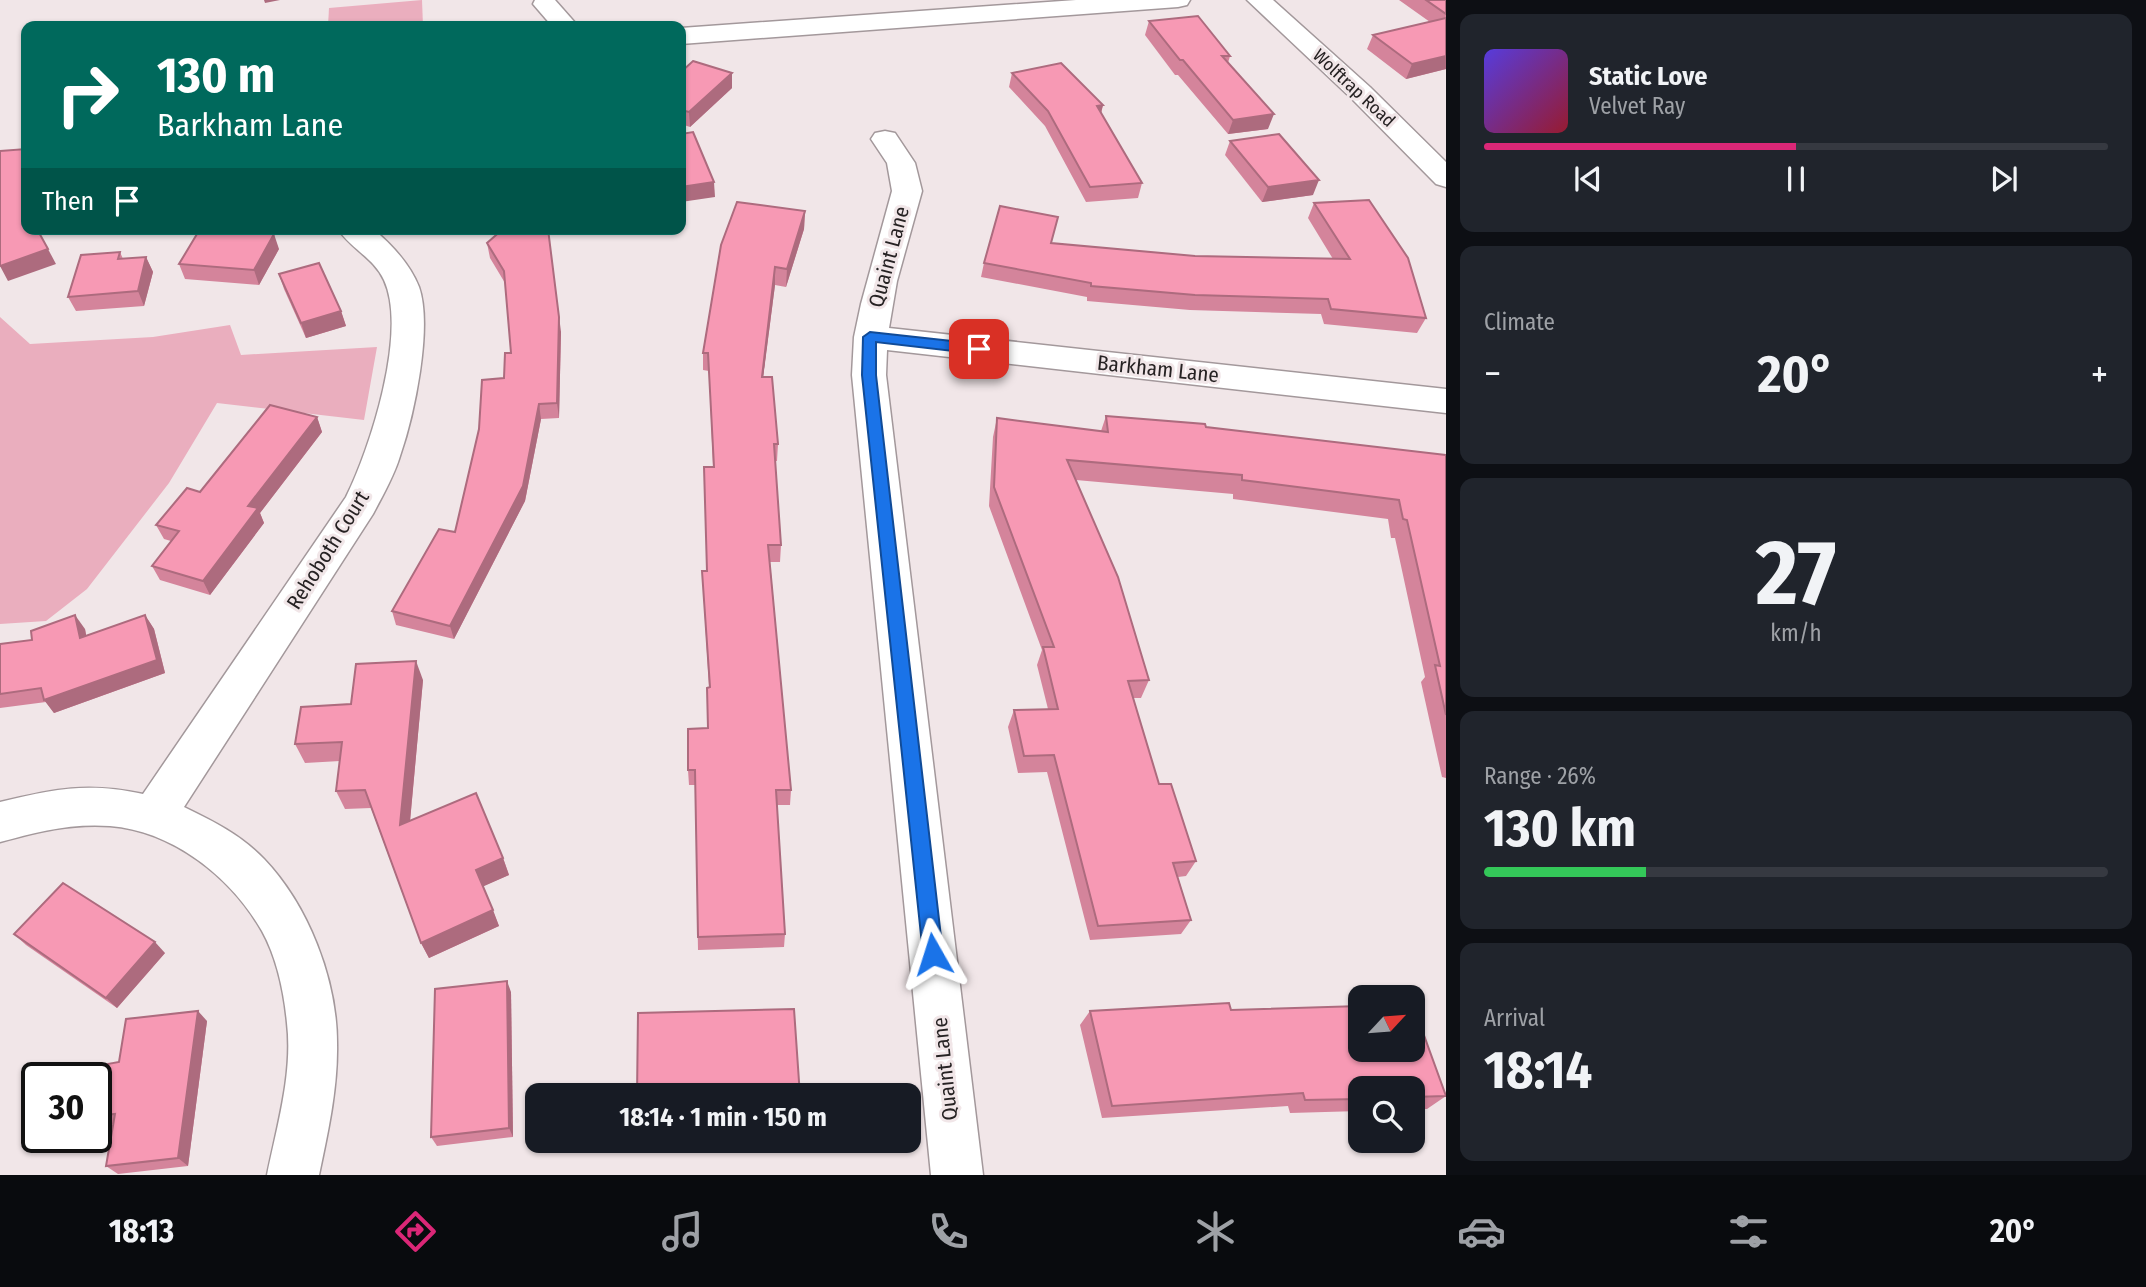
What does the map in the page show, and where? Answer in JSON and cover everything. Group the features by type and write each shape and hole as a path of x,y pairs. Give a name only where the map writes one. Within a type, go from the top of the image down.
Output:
{"street":[{"path":"875,0 898,21"},
{"path":"686,36 1178,0"},
{"name":"Wolftrap Road","path":"1259,0 1361,93 1446,178"},
{"path":"545,4 560,21"},
{"name":"Quaint Lane","path":"885,139 898,154 906,173 907,191 876,297 870,337 871,388 957,1175"},
{"name":"Rehoboth Court","path":"154,815 360,504 383,455 392,422 408,317 404,290 393,266 375,245 361,235"},
{"name":"Barkham Lane","path":"870,337 1446,401"},
{"path":"0,822 68,806 108,806 154,815 209,838 242,866 281,916 301,965 312,1023 311,1086 293,1175"}],"shaded area":[{"path":"422,0 423,21 328,21 329,8"},
{"path":"0,317 30,344 153,337 230,325 241,355 377,347 364,420 217,403 169,483 87,589 46,621 0,624"}],"building":[{"path":"1426,0 1446,0 1446,14"},
{"path":"1198,16 1230,56 1222,56 1274,114 1233,120 1149,21"},
{"path":"1446,18 1446,56 1412,64 1373,35"},
{"path":"693,61 732,73 689,112 686,111 686,67"},
{"path":"1061,63 1103,105 1097,106 1142,183 1090,187 1048,111 1012,73"},
{"path":"693,132 714,182 686,186 686,133"},
{"path":"1279,134 1319,180 1268,187 1230,141"},
{"path":"21,149 21,235 40,235 48,249 0,266 0,151"},
{"path":"1369,200 1408,258 1426,318 1331,309 1328,299 1195,295 1091,286 1091,283 984,263 1000,206 1058,217 1051,243 1195,256 1350,259 1314,203"},
{"path":"737,202 805,211 787,269 775,267 762,377 772,377 778,444 774,444 781,545 768,545 791,790 776,790 785,934 698,937 695,770 688,770 688,729 708,728 707,688 710,687 702,571 707,571 704,467 714,467 708,353 703,353 721,245"},
{"path":"196,235 273,235 254,270 179,264"},
{"path":"496,235 549,235 559,317 557,403 539,404 523,486 450,626 392,611 439,529 455,532 479,429 482,380 504,378 505,353 511,353 504,271 487,243"},
{"path":"120,252 118,259 146,257 138,291 68,297 81,255"},
{"path":"319,263 341,311 301,323 279,274"},
{"path":"270,405 317,417 248,506 258,508 203,581 152,566 179,531 156,525 187,488 200,492"},
{"path":"1106,416 1205,424 1206,427 1446,455 1446,715 1435,665 1440,666 1407,520 1403,519 1399,500 1242,480 1242,475 1067,460 1118,577 1149,680 1128,681 1159,784 1171,784 1196,861 1173,863 1191,920 1098,926 1054,755 1024,756 1014,710 1058,709 1043,647 1054,647 994,487 997,418 1108,432"},
{"path":"75,615 80,638 145,615 157,660 44,700 41,688 0,694 0,644 32,640 31,631"},
{"path":"416,661 400,825 476,793 503,858 476,870 493,910 421,943 365,790 336,791 342,742 295,744 301,707 351,704 356,664"},
{"path":"63,883 155,942 106,998 14,934"},
{"path":"507,981 509,1128 431,1137 435,989"},
{"path":"1229,1003 1231,1010 1348,1006 1348,1062 1425,1062 1425,1038 1446,1096 1425,1097 1425,1076 1348,1076 1348,1099 1305,1100 1303,1093 1112,1106 1090,1011"},
{"path":"794,1009 799,1083 637,1083 638,1013"},
{"path":"198,1011 178,1158 106,1166 108,1153 112,1153 115,1114 112,1114 112,1063 119,1062 126,1019"}],"route":[{"path":"933,954 869,375 870,337 979,349"}]}
